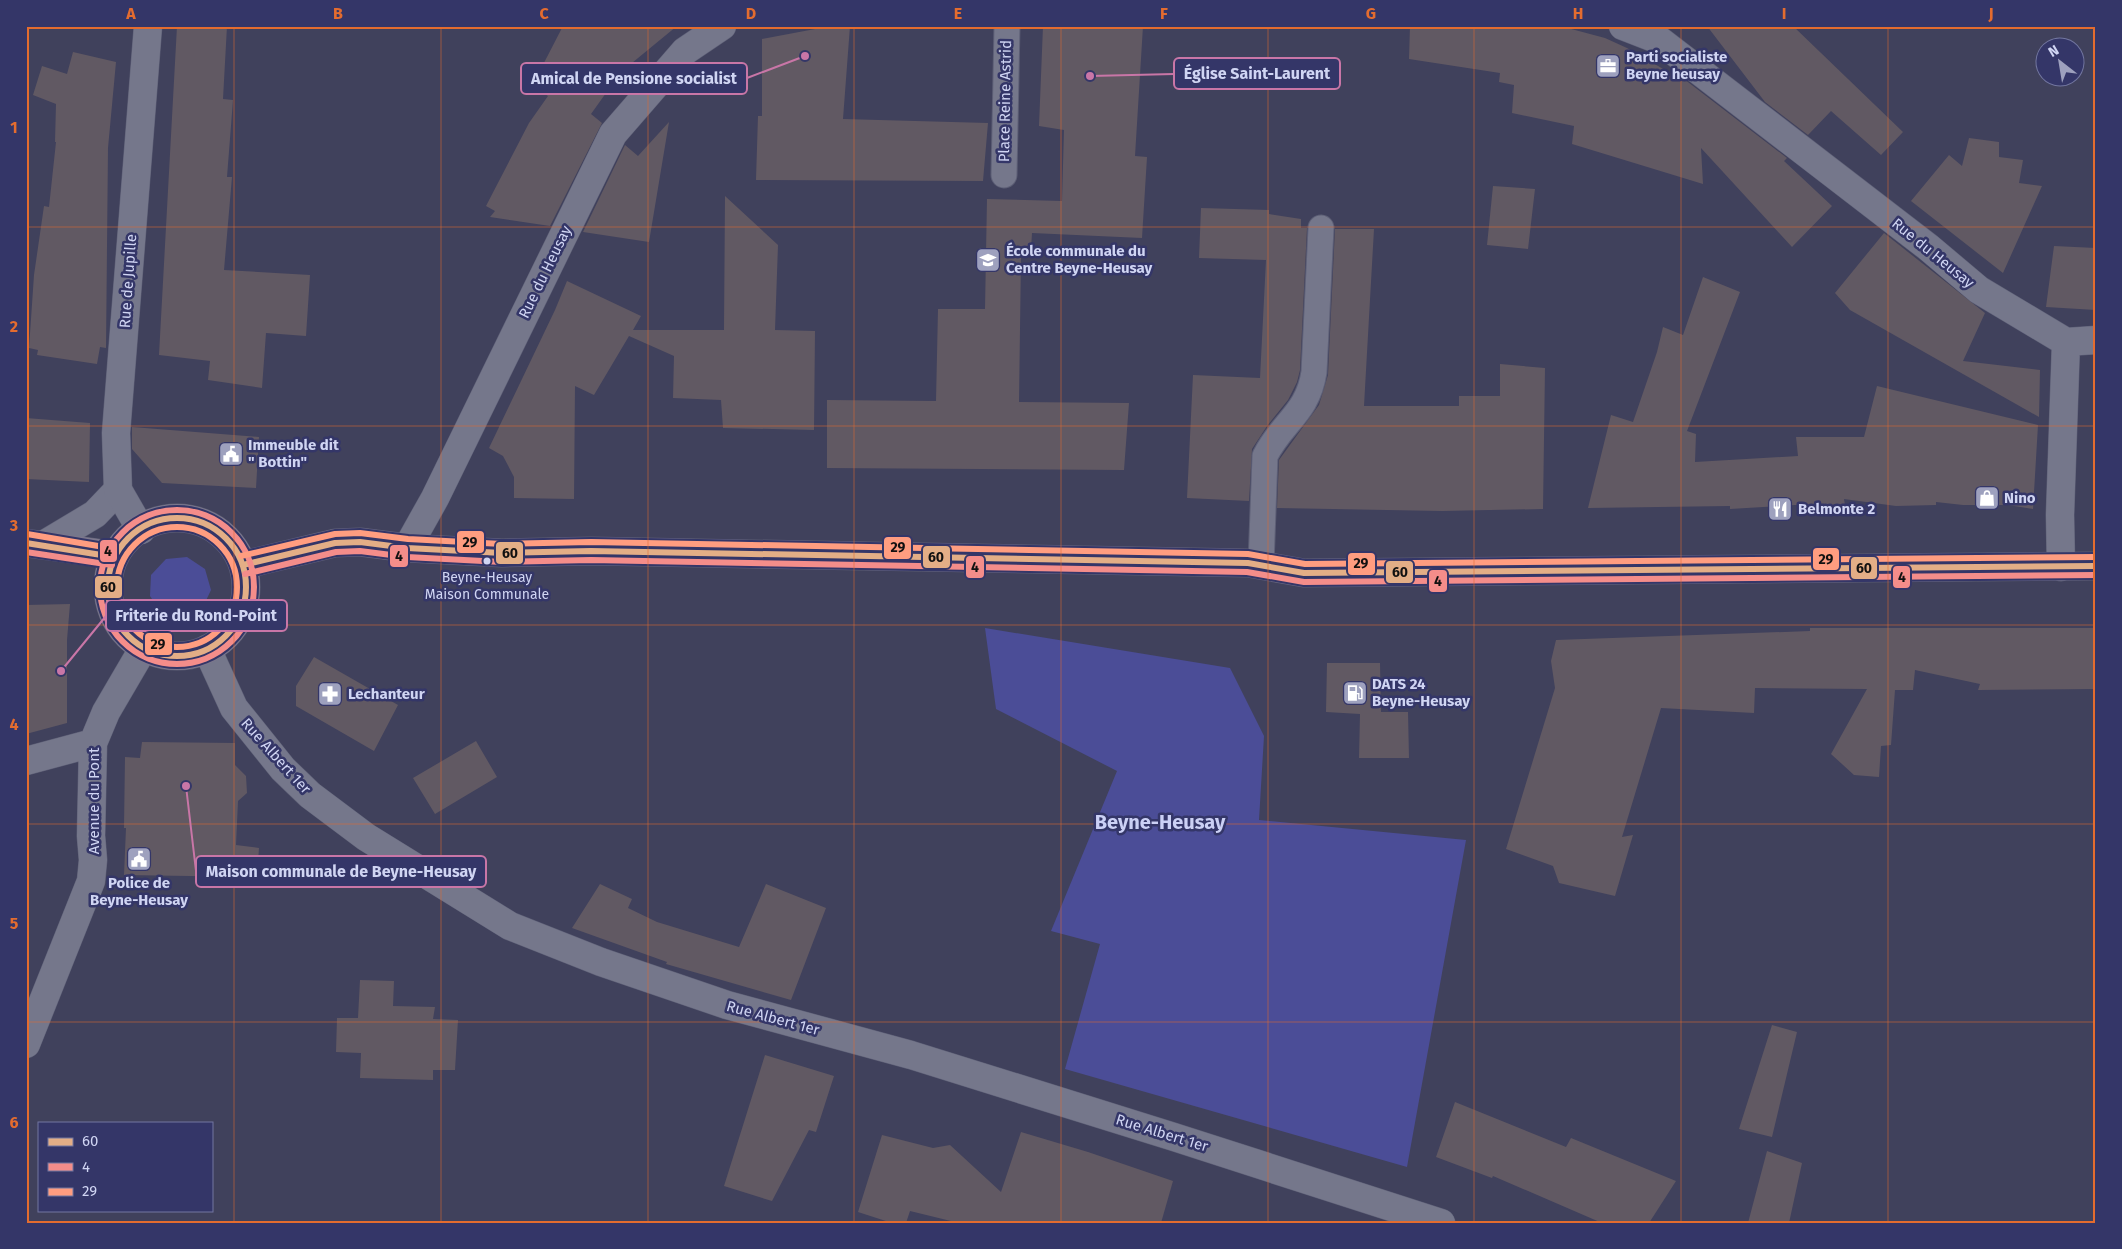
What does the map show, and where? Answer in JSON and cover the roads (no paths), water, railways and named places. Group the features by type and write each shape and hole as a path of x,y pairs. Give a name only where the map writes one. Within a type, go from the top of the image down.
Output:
{"main road":[{"path":"186,519 227,538 237,550 244,565 247,591 240,617 228,634 207,649 192,654 176,656 158,653 144,647 129,637 118,624 110,608 107,590 109,570 114,558 127,540 141,530 156,523 186,519"},
{"path":"244,565 335,543 360,542 408,548 502,553 590,551 1238,562 1304,573 2096,566"},
{"path":"36,543 98,553 114,558"}],"street":[{"name":"Rue de Jupille","path":"141,530 118,490 116,433 148,26"},
{"name":"Rue du Heusay","path":"408,548 435,498 613,134 685,51 722,26"},
{"name":"Rue du Heusay","path":"1622,26 1661,33 1979,290 2066,342"},
{"path":"2061,567 2060,515 2066,342 2096,340"},
{"path":"36,543 95,514 118,490"},
{"name":"Avenue du Pont","path":"26,1044 91,881 93,860 91,836 93,743 106,712 144,647"},
{"name":"Rue Albert 1er","path":"207,649 234,708 283,769 310,795 366,837 510,926 601,962 727,1005 911,1055 1441,1223"},
{"path":"26,761 93,743"}],"lane":[{"name":"Place Reine Astrid","path":"1004,175 1006,26"},
{"path":"1261,566 1265,456 1273,440 1302,408 1311,388 1314,372 1321,228"}],"place":[{"name":"Amical de Pensione socialist","path":"805,56"},
{"name":"Parti socialiste Beyne heusay","path":"1608,66"},
{"name":"Église Saint-Laurent","path":"1090,76"},
{"name":"École communale du Centre Beyne-Heusay","path":"988,260"},
{"name":"Immeuble dit \" Bottin\"","path":"231,454"},
{"name":"Nino","path":"1987,498"},
{"name":"Belmonte 2","path":"1780,509"},
{"name":"Beyne-Heusay Maison Communale","path":"487,561"},
{"name":"Friterie du Rond-Point","path":"61,671"},
{"name":"DATS 24 Beyne-Heusay","path":"1355,693"},
{"name":"Lechanteur","path":"330,694"},
{"name":"Maison communale de Beyne-Heusay","path":"186,786"},
{"name":"Police de Beyne-Heusay","path":"139,859"}],"district":[{"name":"Beyne-Heusay","path":"1160,822"}]}
